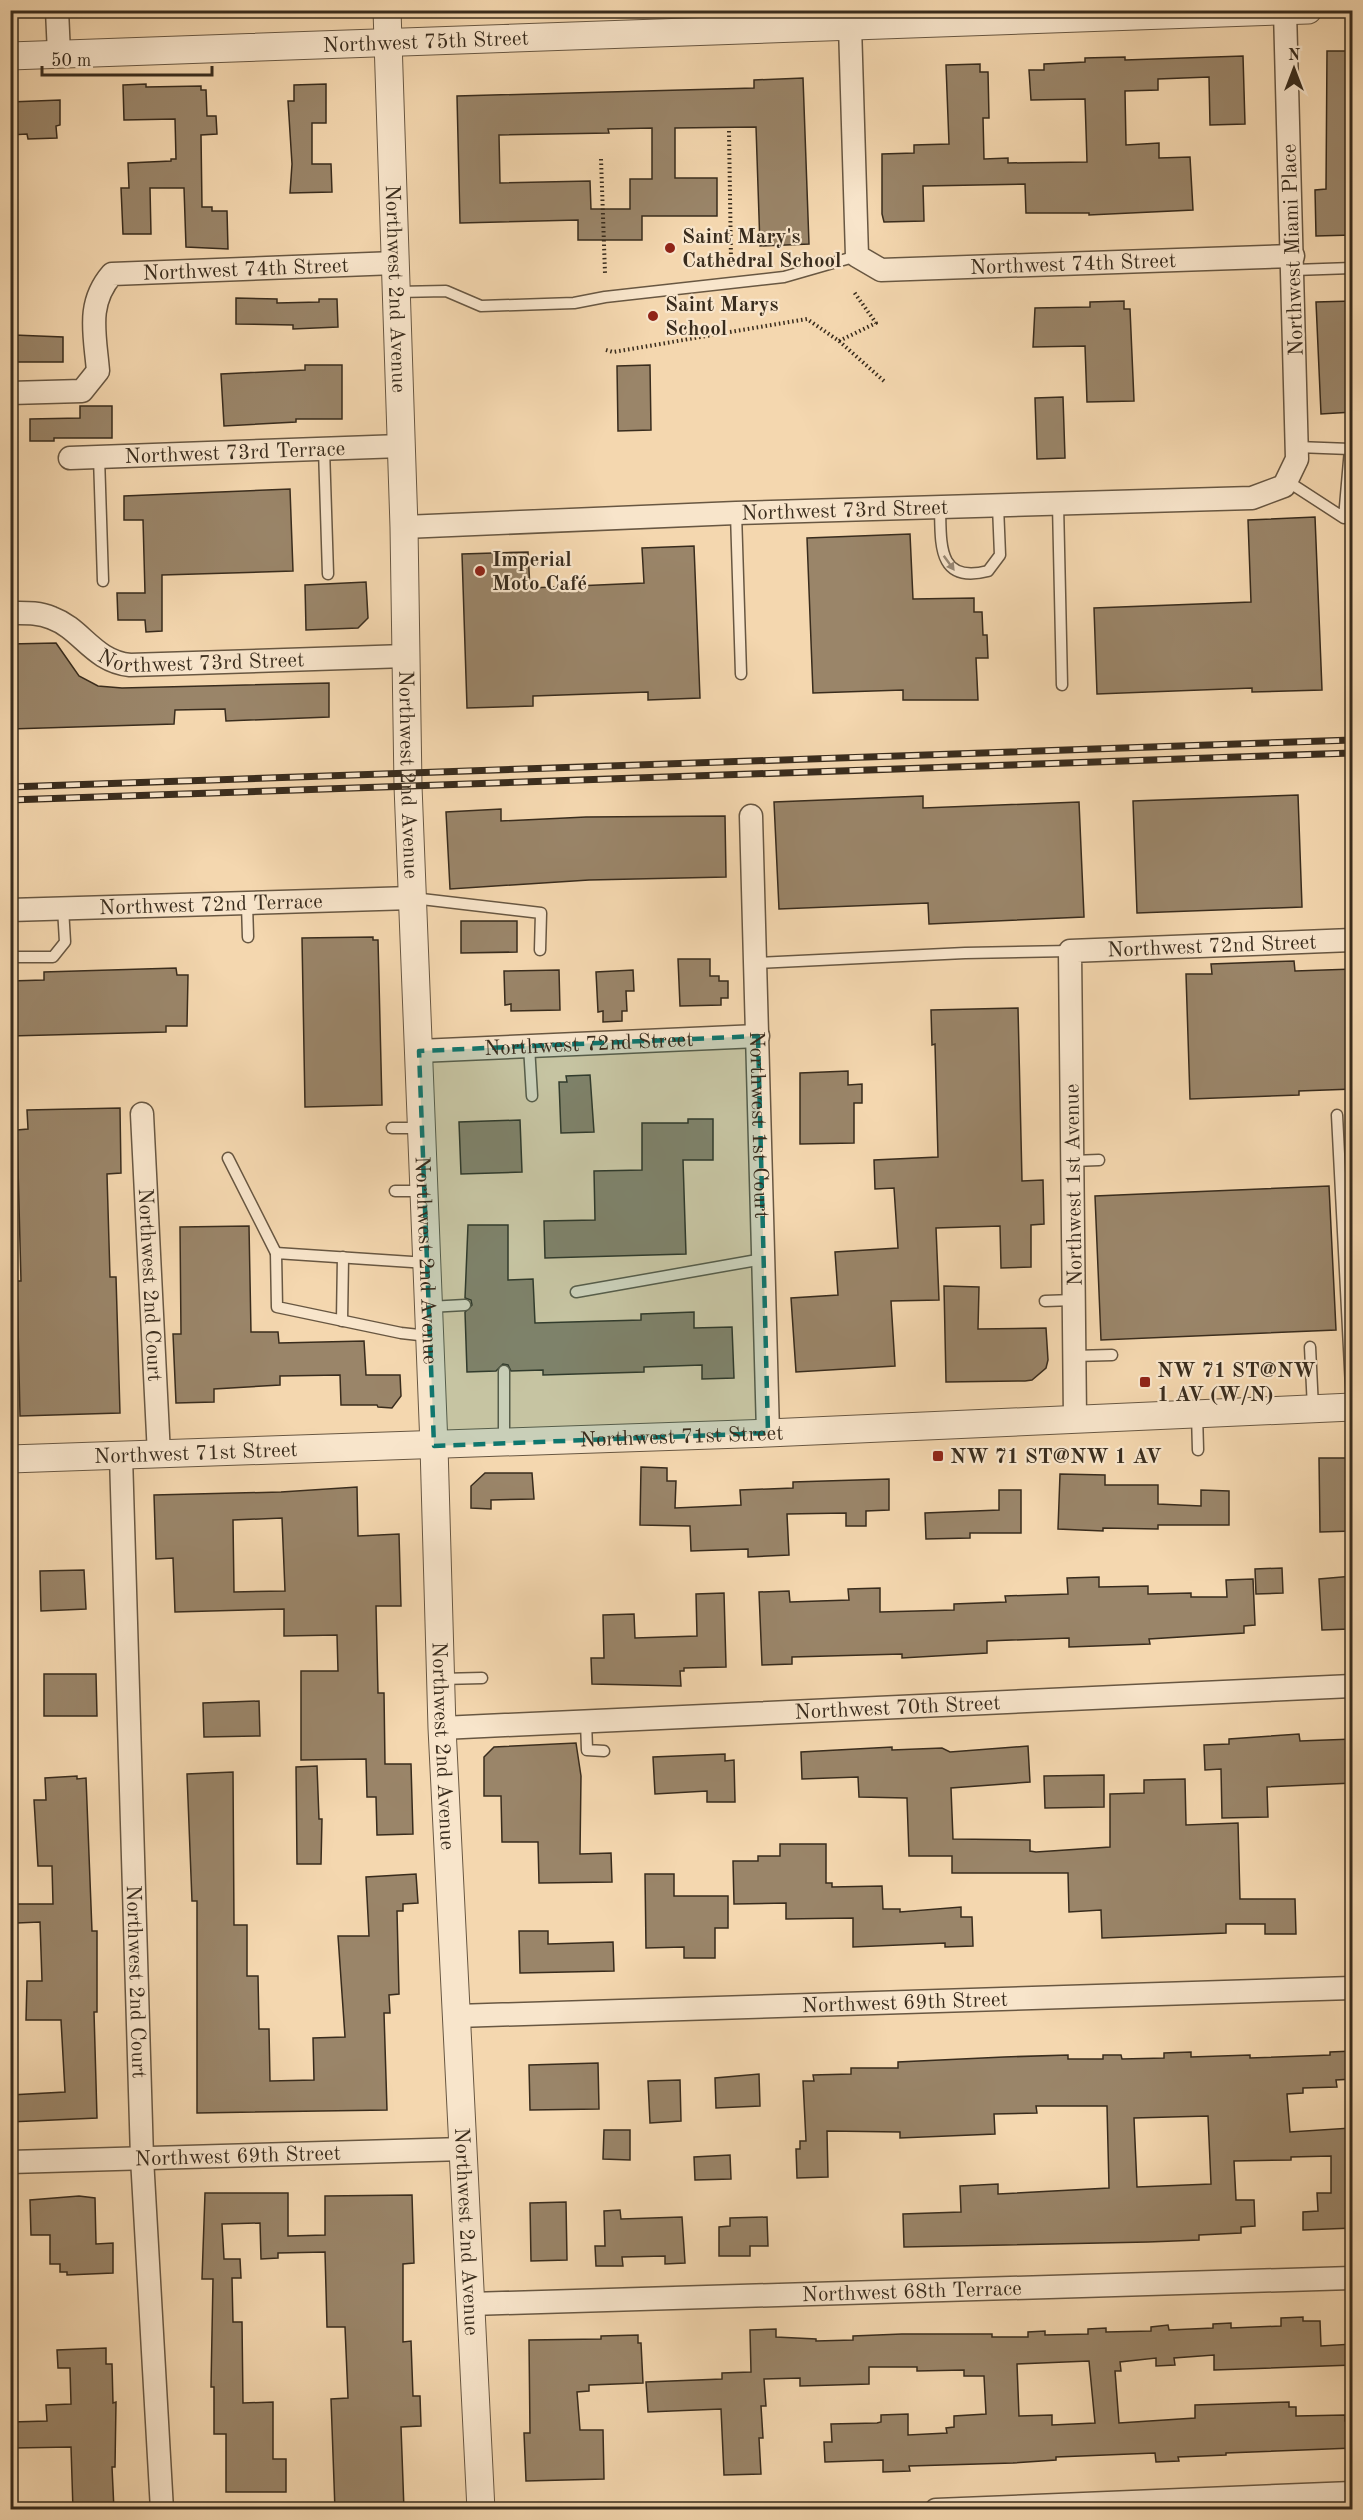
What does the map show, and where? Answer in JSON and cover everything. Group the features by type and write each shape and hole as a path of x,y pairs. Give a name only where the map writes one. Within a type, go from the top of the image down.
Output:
{"street":[{"path":"57,10 59,54"},
{"name":"Northwest 2nd Avenue","path":"387,10 404,527 412,898 434,1446 440,1679 481,2510"},
{"name":"Northwest 75th Street","path":"10,56 388,41 800,19 850,26 1146,13 1296,11"},
{"name":"Northwest Miami Place","path":"1286,484 1297,459 1293,263 1296,11"},
{"path":"850,26 857,255"},
{"name":"Northwest 74th Street","path":"857,255 880,270 1293,263"},
{"name":"Northwest 74th Street","path":"10,393 82,391 98,370 93,312 102,286 112,274 395,263"},
{"name":"Northwest 73rd Terrace","path":"70,458 401,446"},
{"name":"Northwest 73rd Street","path":"404,527 735,513 1252,498 1286,484"},
{"name":"Northwest 73rd Street","path":"10,613 36,613 55,618 113,663 130,665 406,656"},
{"name":"Northwest 1st Court","path":"751,816 768,1433"},
{"name":"Northwest 72nd Terrace","path":"10,910 412,898"},
{"name":"Northwest 72nd Street","path":"1070,951 1353,940"},
{"name":"Northwest 1st Avenue","path":"1070,951 1075,1418"},
{"name":"Northwest 72nd Street","path":"419,1051 758,1036"},
{"name":"Northwest 2nd Court","path":"142,1114 159,1455"},
{"name":"Northwest 71st Street","path":"10,1459 504,1444 1352,1407"},
{"name":"Northwest 2nd Court","path":"121,1456 142,2158 162,2510"},
{"name":"Northwest 70th Street","path":"442,1728 1353,1686"},
{"name":"Northwest 69th Street","path":"457,2016 1353,1988"},
{"name":"Northwest 69th Street","path":"10,2162 464,2149"},
{"name":"Northwest 68th Terrace","path":"471,2304 1353,2278"},
{"path":"936,2510 1353,2493"}],"lane":[{"path":"396,292 446,291 481,306 574,303 605,297 784,277 857,255"},
{"path":"1293,263 1353,268"},
{"path":"1286,484 1344,518 1350,449 1297,447"},
{"path":"324,449 328,574"},
{"path":"99,457 103,581"},
{"path":"1058,504 1062,685"},
{"path":"940,507 942,552 947,564 956,572 975,575 988,571 1000,555 998,506"},
{"path":"735,513 741,674"},
{"path":"412,898 541,913 540,950"},
{"path":"247,904 248,937"},
{"path":"10,957 53,957 65,942 63,908"},
{"path":"756,963 965,953 1070,951"},
{"path":"529,1046 532,1095"},
{"path":"1337,1115 1352,1407"},
{"path":"393,1128 422,1128"},
{"path":"228,1158 276,1253 277,1307 342,1322 430,1336"},
{"path":"1072,1161 1099,1160"},
{"path":"394,1191 424,1191"},
{"path":"276,1253 427,1263"},
{"path":"342,1322 343,1257"},
{"path":"576,1292 764,1259"},
{"path":"1046,1301 1074,1300"},
{"path":"429,1307 465,1305"},
{"path":"1310,1347 1313,1408"},
{"path":"1074,1356 1112,1355"},
{"path":"504,1371 504,1444"},
{"path":"1197,1413 1198,1450"},
{"path":"440,1679 482,1678"},
{"path":"586,1721 587,1750 604,1751"}],"path":[{"path":"729,131 731,260"},
{"path":"601,159 605,273"},
{"path":"839,341 876,323 854,292"},
{"path":"606,350 613,352 807,319 839,341 884,381"}],"highlighted area":[{"path":"758,1036 768,1433 434,1446 419,1051"}],"building":[{"path":"1327,51 1353,51 1353,235 1316,236 1315,190 1326,189"},
{"path":"1243,56 1245,124 1210,125 1209,77 1158,79 1158,90 1125,91 1126,145 1159,143 1159,158 1190,157 1193,210 1089,215 1089,213 1026,213 1025,184 923,186 924,221 884,222 882,154 914,153 914,145 949,144 946,65 980,64 980,72 988,72 989,118 983,118 984,159 1008,158 1008,163 1087,162 1085,99 1031,100 1029,70 1044,70 1044,64 1085,62 1085,58 1125,57 1125,60"},
{"path":"803,78 809,244 760,246 756,127 675,128 675,178 717,178 717,216 642,216 642,240 578,240 578,220 460,223 457,96 754,88 754,80","holes":["652,128 652,179 630,179 630,209 591,209 590,181 500,183 499,135 609,133 608,129"]},
{"path":"146,84 146,87 201,86 201,90 206,90 207,116 216,116 217,134 201,135 202,207 212,207 212,211 227,211 228,249 186,247 184,188 150,188 151,234 123,234 121,188 129,188 128,163 176,159 175,119 124,120 123,85"},
{"path":"326,84 326,123 312,123 312,164 331,164 332,192 290,193 292,164 288,101 294,101 294,85"},
{"path":"60,100 60,125 56,126 57,138 28,139 27,134 10,135 10,102"},
{"path":"236,298 277,299 277,303 337,299 338,327 293,329 293,325 236,324"},
{"path":"1124,301 1124,309 1130,309 1134,401 1087,402 1085,346 1033,347 1035,308 1090,307 1090,302"},
{"path":"1353,301 1353,412 1321,414 1316,302"},
{"path":"14,335 63,337 63,362 13,362"},
{"path":"305,365 342,365 342,419 296,419 296,422 224,426 221,374 305,370"},
{"path":"650,365 651,430 618,431 617,366"},
{"path":"1063,397 1065,458 1037,459 1035,398"},
{"path":"80,406 112,406 112,438 54,438 54,441 30,441 30,419 80,418"},
{"path":"290,489 293,571 162,575 162,631 146,632 145,620 118,620 117,593 145,593 143,520 124,520 124,496"},
{"path":"1315,517 1322,690 1252,692 1252,688 1097,694 1094,608 1251,602 1248,520"},
{"path":"910,534 913,599 974,598 974,612 982,612 983,635 987,635 988,658 976,658 978,700 903,700 903,690 813,693 807,538"},
{"path":"694,546 700,698 648,700 648,692 533,696 533,706 467,708 462,554 528,552 530,588 644,583 642,548"},
{"path":"366,582 368,618 358,628 306,630 305,585"},
{"path":"56,643 79,676 98,686 122,688 329,683 329,717 226,721 225,709 175,710 174,724 10,729 10,644"},
{"path":"1298,795 1302,907 1137,913 1133,801"},
{"path":"923,796 923,808 1079,802 1084,917 929,924 928,903 779,909 774,802"},
{"path":"501,809 501,821 586,817 725,816 726,877 589,880 450,889 446,812"},
{"path":"461,921 517,921 517,952 461,953"},
{"path":"373,937 373,940 378,940 382,1105 305,1107 302,938"},
{"path":"678,959 710,959 710,976 719,976 719,981 728,981 728,998 721,998 721,1005 680,1006"},
{"path":"1294,961 1295,971 1353,969 1353,1089 1299,1091 1299,1095 1190,1099 1186,974 1212,974 1211,964"},
{"path":"176,968 177,975 188,975 187,1026 166,1026 166,1032 10,1036 10,981 44,980 44,972"},
{"path":"559,970 560,1010 511,1011 511,1004 505,1005 504,971"},
{"path":"633,970 634,991 626,991 627,1011 622,1011 622,1021 603,1022 603,1011 598,1012 596,972"},
{"path":"1018,1008 1022,1181 1043,1180 1044,1224 1031,1225 1031,1267 1001,1268 1000,1226 936,1228 939,1300 891,1301 895,1366 796,1372 791,1298 838,1295 835,1252 898,1248 894,1188 875,1189 874,1160 938,1157 935,1044 932,1045 931,1010"},
{"path":"848,1071 848,1085 862,1084 862,1103 854,1103 854,1143 800,1144 800,1073"},
{"path":"590,1075 594,1132 561,1133 559,1082 567,1082 566,1076"},
{"path":"120,1108 121,1173 107,1174 110,1277 116,1277 120,1413 20,1416 17,1281 21,1281 17,1130 28,1129 27,1110"},
{"path":"688,1119 713,1119 713,1160 683,1160 686,1254 545,1258 544,1221 595,1220 594,1171 642,1170 642,1123 688,1123"},
{"path":"520,1120 522,1172 461,1174 459,1122"},
{"path":"1329,1186 1336,1330 1101,1340 1095,1196"},
{"path":"468,1225 508,1225 508,1280 533,1279 535,1323 641,1320 641,1314 694,1312 694,1328 732,1327 734,1378 702,1379 702,1365 644,1367 644,1372 543,1375 543,1370 511,1371 508,1365 503,1364 496,1371 467,1372 465,1312 472,1305 471,1300 465,1298"},
{"path":"249,1226 251,1332 278,1332 279,1343 364,1341 366,1375 400,1375 401,1396 392,1408 377,1405 341,1405 340,1375 280,1376 280,1385 214,1389 214,1402 176,1403 173,1334 181,1334 180,1227"},
{"path":"944,1286 979,1287 978,1329 1046,1328 1048,1360 1046,1368 1032,1380 1025,1381 946,1382"},
{"path":"1319,1458 1353,1458 1353,1531 1320,1532"},
{"path":"641,1467 667,1468 667,1481 676,1481 675,1508 741,1505 740,1490 793,1488 793,1482 889,1479 889,1510 866,1511 866,1526 846,1526 846,1513 787,1514 789,1555 748,1557 748,1549 691,1551 690,1526 640,1525"},
{"path":"485,1473 532,1473 534,1499 491,1500 491,1509 471,1508 471,1486"},
{"path":"1060,1474 1105,1475 1105,1485 1158,1485 1158,1504 1201,1506 1201,1490 1229,1491 1229,1525 1158,1525 1158,1529 1103,1528 1103,1531 1058,1529"},
{"path":"357,1487 358,1536 399,1534 401,1606 376,1606 378,1693 384,1693 385,1764 411,1764 413,1834 377,1835 376,1797 367,1797 366,1759 301,1760 301,1671 338,1671 337,1635 284,1636 284,1609 175,1612 173,1558 156,1559 154,1495 281,1492","holes":["282,1518 285,1591 234,1592 233,1520"]},
{"path":"999,1490 1021,1490 1021,1533 970,1533 970,1538 926,1539 925,1513 999,1510"},
{"path":"1282,1568 1283,1593 1256,1594 1255,1569"},
{"path":"84,1570 86,1609 41,1611 40,1571"},
{"path":"1353,1576 1353,1622 1349,1622 1349,1629 1322,1630 1319,1579"},
{"path":"1099,1577 1099,1587 1148,1586 1148,1594 1191,1593 1191,1597 1227,1597 1226,1580 1253,1579 1255,1625 1244,1626 1244,1633 1149,1639 1150,1644 1069,1647 1069,1638 987,1641 987,1653 902,1658 902,1654 792,1657 792,1664 762,1665 759,1592 789,1591 790,1602 849,1600 848,1589 880,1588 880,1612 954,1610 954,1604 1006,1602 1005,1596 1068,1594 1067,1578"},
{"path":"724,1593 726,1667 684,1668 684,1671 680,1671 681,1686 592,1684 591,1658 604,1658 603,1615 634,1614 635,1638 697,1636 696,1594"},
{"path":"44,1674 96,1674 97,1716 44,1716"},
{"path":"259,1701 260,1736 204,1737 203,1703"},
{"path":"1299,1734 1300,1741 1353,1739 1353,1783 1267,1787 1268,1817 1222,1818 1221,1769 1205,1770 1204,1745 1229,1744 1229,1739"},
{"path":"576,1743 581,1776 580,1854 611,1853 612,1882 539,1883 538,1842 502,1842 501,1796 484,1796 484,1757 494,1747"},
{"path":"1028,1746 1030,1782 951,1788 953,1839 1030,1840 1030,1851 1036,1852 1110,1847 1110,1794 1144,1793 1144,1780 1185,1779 1186,1825 1238,1823 1240,1899 1295,1899 1296,1934 1265,1934 1265,1924 1226,1924 1226,1933 1102,1938 1101,1910 1069,1912 1068,1873 952,1873 952,1856 909,1856 907,1798 859,1797 858,1777 802,1779 801,1752 892,1747 892,1750 942,1748 950,1752"},
{"path":"725,1754 725,1761 734,1760 735,1802 707,1802 707,1791 655,1794 653,1757"},
{"path":"317,1766 319,1819 322,1819 321,1864 297,1864 296,1767"},
{"path":"233,1772 234,1925 247,1925 247,1976 258,1976 259,2029 269,2029 270,2081 314,2080 313,2038 345,2037 338,1936 369,1936 366,1877 416,1874 418,1903 403,1904 403,1911 397,1911 399,1994 389,1995 390,2013 384,2013 387,2110 197,2113 197,1901 192,1901 187,1774"},
{"path":"1104,1775 1104,1807 1045,1808 1044,1776"},
{"path":"77,1776 77,1779 86,1778 92,1931 97,1931 97,2012 94,2012 97,2118 10,2122 10,2095 65,2092 61,2020 26,2020 27,1981 42,1981 40,1922 17,1923 17,1904 53,1904 52,1866 38,1866 34,1800 46,1800 45,1778"},
{"path":"780,1844 826,1844 826,1883 832,1883 832,1887 882,1886 883,1909 900,1909 900,1912 961,1907 961,1917 972,1917 973,1946 945,1947 945,1943 853,1947 853,1918 786,1919 786,1903 734,1904 733,1861 758,1861 758,1856 780,1856"},
{"path":"645,1874 674,1874 674,1896 728,1896 728,1928 715,1928 715,1958 684,1958 684,1947 646,1948"},
{"path":"519,1931 548,1931 548,1944 613,1942 614,1971 520,1973"},
{"path":"1353,2051 1353,2079 1336,2080 1337,2087 1303,2088 1303,2093 1287,2094 1290,2132 1351,2128 1353,2228 1303,2230 1303,2212 1318,2211 1317,2193 1331,2193 1331,2156 1291,2157 1291,2160 1234,2161 1236,2200 1254,2200 1255,2226 1241,2227 1241,2233 1199,2235 1199,2240 904,2247 903,2214 961,2212 960,2186 998,2184 998,2194 1109,2188 1107,2106 1036,2106 1037,2113 994,2114 995,2134 900,2138 900,2132 827,2131 828,2177 797,2178 796,2149 800,2149 800,2141 806,2141 803,2081 814,2081 813,2075 851,2074 851,2068 898,2068 898,2062 1004,2057 1068,2055 1068,2059 1103,2059 1103,2055 1121,2055 1122,2059 1164,2058 1164,2053 1191,2052 1191,2057 1250,2055 1250,2058 1330,2055 1330,2052","holes":["1208,2116 1211,2184 1137,2187 1134,2118"]},
{"path":"598,2063 599,2109 530,2110 529,2065"},
{"path":"759,2074 760,2106 716,2108 715,2078"},
{"path":"680,2080 681,2121 650,2123 648,2081"},
{"path":"604,2130 630,2130 630,2160 603,2159"},
{"path":"730,2155 731,2179 695,2180 694,2157"},
{"path":"205,2193 288,2193 288,2236 325,2235 325,2196 412,2195 414,2263 403,2264 403,2342 411,2341 413,2396 420,2396 421,2426 401,2427 404,2510 335,2510 331,2399 348,2398 345,2327 327,2327 325,2252 278,2253 278,2258 261,2259 260,2223 222,2224 224,2259 240,2259 241,2278 232,2278 233,2322 242,2322 243,2403 273,2402 273,2459 286,2459 286,2492 226,2492 226,2434 214,2434 214,2387 211,2387 213,2279 202,2279"},
{"path":"79,2196 95,2198 96,2244 113,2243 113,2273 67,2275 67,2272 60,2272 60,2264 50,2264 50,2235 31,2235 30,2200"},
{"path":"566,2202 567,2260 531,2261 530,2203"},
{"path":"620,2210 621,2219 682,2217 685,2263 665,2264 665,2256 622,2257 623,2266 596,2266 595,2246 605,2246 604,2211"},
{"path":"767,2217 768,2246 750,2246 750,2256 719,2256 719,2227 730,2226 730,2218"},
{"path":"1303,2317 1303,2321 1320,2321 1321,2346 1353,2344 1353,2365 1214,2370 1214,2355 1174,2358 1175,2365 1156,2366 1156,2358 1120,2362 1121,2371 1115,2371 1119,2423 1195,2418 1195,2405 1289,2402 1289,2407 1296,2407 1296,2416 1345,2415 1345,2421 1353,2421 1353,2448 1226,2453 1226,2455 1178,2457 1179,2461 1156,2462 1155,2453 1056,2457 1056,2460 1013,2463 909,2466 910,2471 883,2472 883,2460 825,2462 824,2442 832,2442 831,2424 877,2423 881,2422 881,2415 908,2414 908,2435 947,2433 946,2428 954,2427 954,2416 986,2414 984,2376 964,2376 964,2370 917,2371 917,2367 869,2367 869,2384 800,2386 800,2378 764,2379 766,2406 761,2406 763,2438 759,2438 761,2474 724,2475 721,2409 648,2412 646,2382 722,2379 722,2373 751,2372 750,2330 776,2329 776,2337 816,2339 816,2341 853,2340 853,2336 902,2334 992,2334 992,2337 1028,2337 1028,2332 1045,2331 1045,2335 1088,2334 1088,2329 1106,2328 1106,2332 1151,2331 1151,2327 1168,2325 1169,2330 1213,2328 1213,2324 1231,2323 1231,2328 1281,2326 1281,2318","holes":["1089,2361 1095,2423 1052,2425 1052,2415 1019,2416 1017,2364"]},
{"path":"638,2335 638,2343 641,2343 643,2383 589,2385 589,2391 577,2392 580,2430 603,2430 604,2479 526,2481 524,2433 530,2433 529,2340 601,2339 601,2336"},
{"path":"106,2348 106,2364 112,2364 113,2403 116,2402 115,2467 112,2467 114,2510 73,2510 71,2447 13,2448 12,2422 47,2421 46,2405 71,2404 70,2368 58,2368 57,2350"}],"railway":[{"path":"10,787 1352,740"},
{"path":"10,800 1352,753"}],"place":[{"name":"Saint Mary's Cathedral School","path":"670,248"},
{"name":"Saint Marys School","path":"653,316"},
{"name":"Imperial Moto Café","path":"480,571"},
{"name":"NW 71 ST@NW 1 AV (W/N)","path":"1145,1382"},
{"name":"NW 71 ST@NW 1 AV","path":"938,1456"}]}
